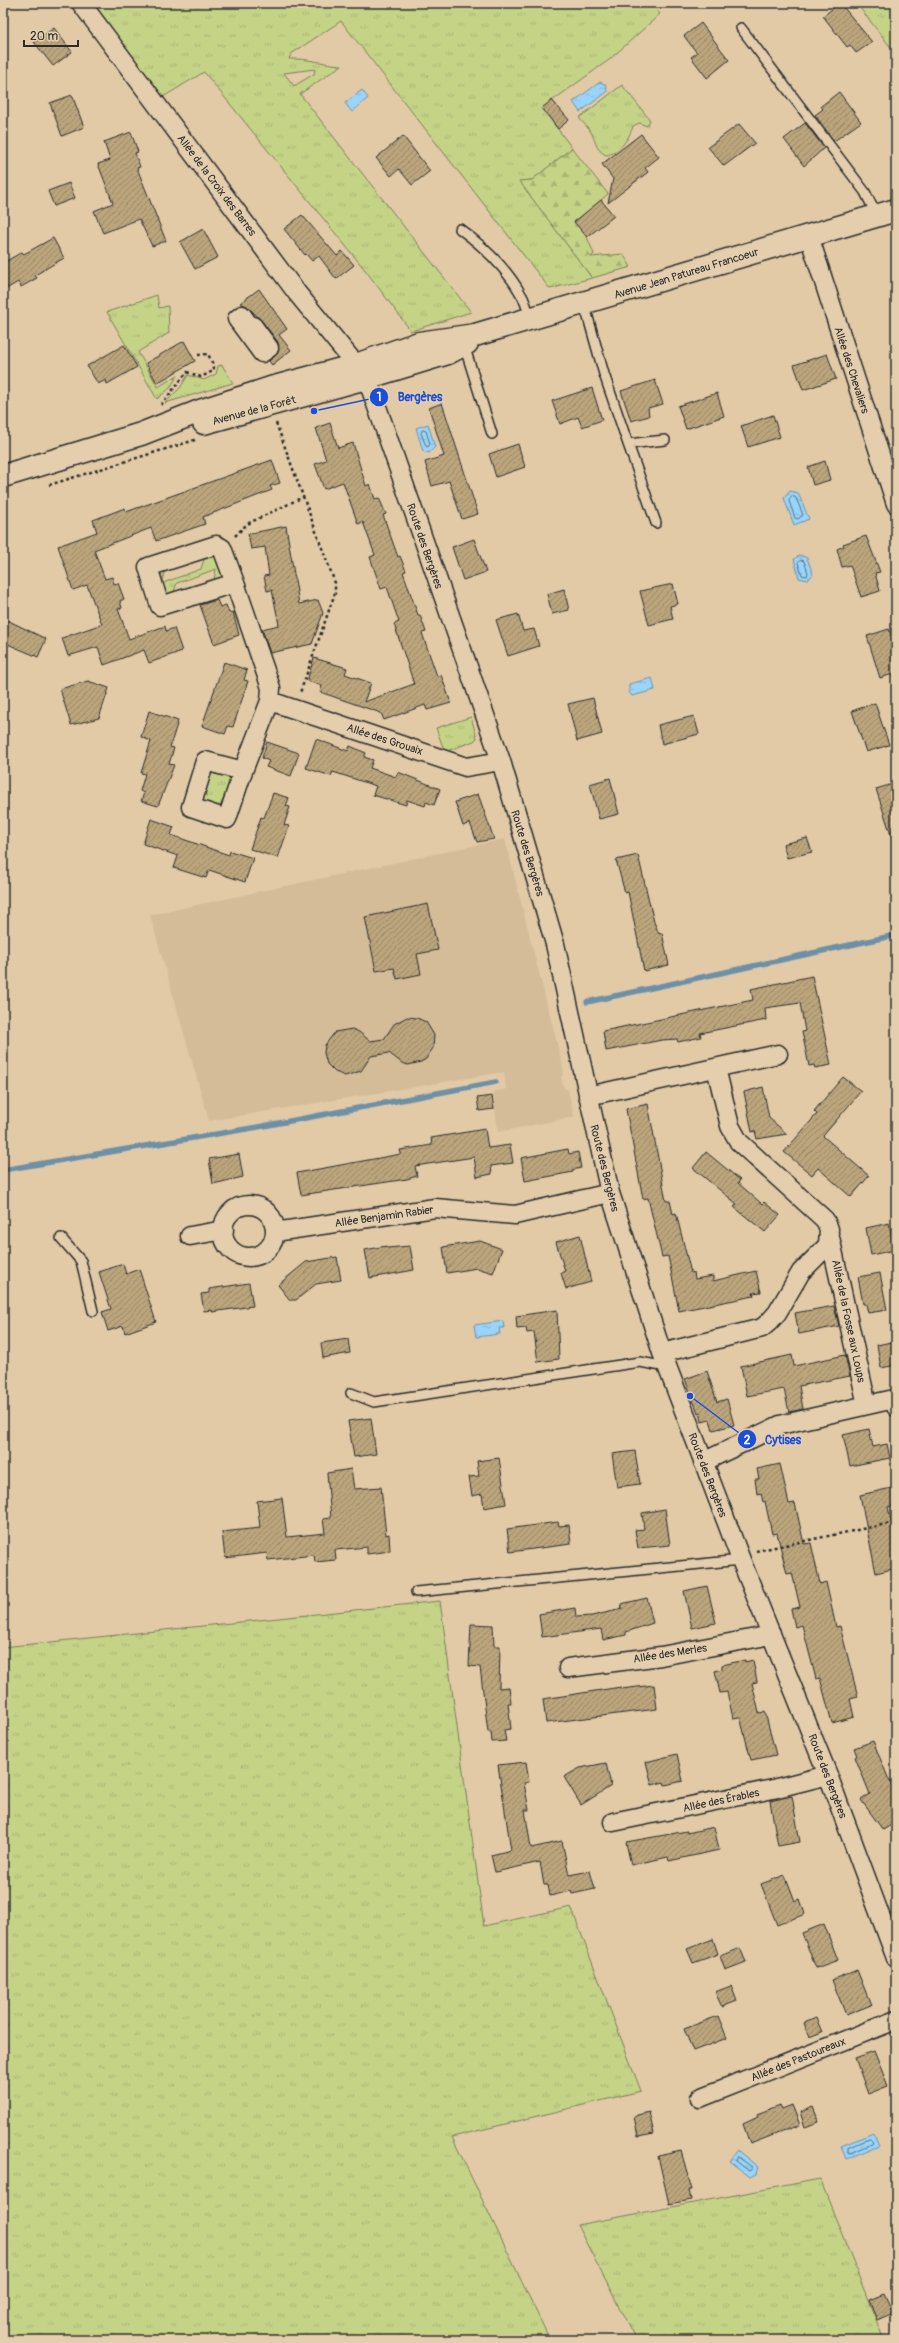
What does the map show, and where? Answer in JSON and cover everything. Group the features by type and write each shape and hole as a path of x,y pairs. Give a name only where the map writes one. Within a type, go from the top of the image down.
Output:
{"main road":[{"name":"Avenue Jean Patureau Francoeur","path":"361,372 448,352 467,339 886,213"},
{"name":"Avenue de la Forêt","path":"3,476 141,434 214,422 361,372"}],"street":[{"name":"Allée de la Croix des Barres","path":"81,3 297,293 361,372"},
{"name":"Allée des Chevaliers","path":"809,236 896,504"},
{"name":"Route des Bergères","path":"361,372 501,761 555,944 610,1193 664,1360 740,1558 828,1775 896,1958"},
{"path":"235,583 160,606 148,567 216,545 222,548 235,583 271,688 270,701 243,771"},
{"name":"Allée des Grouaix","path":"270,701 466,766 501,761"},
{"path":"588,1096 778,1054"},
{"name":"Allée de la Fosse aux Loups","path":"716,1068 730,1126 739,1142 825,1220 867,1405"},
{"name":"Allée Benjamin Rabier","path":"275,1232 435,1208 515,1215 610,1193"},
{"path":"245,1206 256,1206 266,1211 273,1219 275,1232 274,1241 268,1250 259,1256 248,1258 238,1255 229,1248 224,1238 227,1217 235,1209 245,1206"},
{"path":"190,1236 224,1230"},
{"name":"Allée de la Fosse aux Loups","path":"664,1360 762,1328 777,1314 801,1272 820,1255 828,1245 830,1237"},
{"path":"703,1462 780,1425 894,1399 896,1407"},
{"name":"Allée des Merles","path":"568,1668 661,1656 761,1637 771,1633"},
{"name":"Allée des Érables","path":"613,1822 773,1789 828,1775"},
{"name":"Allée des Pastoureaux","path":"700,2098 896,2020"}],"lane":[{"path":"741,28 865,192 886,213"},
{"path":"460,229 486,252 511,279 523,297 532,319"},
{"path":"584,303 604,374 656,523"},
{"path":"467,339 492,434"},
{"path":"628,444 665,440"},
{"path":"62,1238 81,1261 93,1311"},
{"path":"350,1393 374,1402 640,1362 664,1360"},
{"path":"416,1592 740,1558"}],"path":[{"path":"163,409 161,403 179,385 186,372 201,377 213,371 214,367 208,354 198,355"},
{"path":"275,420 335,583 335,593 300,694"},
{"path":"222,548 247,524 303,497"},
{"path":"740,1558 896,1522"}],"shaded area":[{"path":"505,839 562,1063 564,1074 561,1077 564,1088 568,1090 574,1117 498,1132 493,1092 506,1089 504,1072 209,1121 150,915"}],"green space":[{"path":"93,3 651,3 660,14 609,60 542,108 572,148 532,180 520,181 592,278 550,289 341,21 291,54 289,59 303,59 342,65 300,94 471,312 411,331 366,271 204,72 163,97","holes":["315,69 314,74 294,86 284,73"]},
{"path":"856,3 896,3 896,54"},
{"path":"622,85 650,120 647,126 639,123 633,126 623,144 615,152 606,155 598,149 591,132 579,118"},
{"path":"572,148 608,194 575,222 587,237 594,254 591,257 623,254 631,267 592,278 519,181 532,180"},
{"path":"157,295 159,308 168,306 169,333 138,352 158,387 178,375 170,388 157,399 107,312"},
{"path":"222,365 233,383 165,403 180,388 188,375 204,380 216,374 218,366"},
{"path":"213,553 219,555 225,572 222,578 214,580 216,569 177,583 173,594 170,596 165,594 159,577 161,572 165,571 163,583 201,569 205,556"},
{"path":"471,717 477,738 474,741 447,751 444,750 436,728"},
{"path":"209,772 233,780 224,809 200,802"},
{"path":"440,1601 484,1926 571,1907 641,2091 452,2137 550,2340 3,2340 3,1647"},
{"path":"820,2179 884,2340 636,2340 577,2225"}],"water":[{"path":"600,82 606,85 607,92 580,112 573,102"},
{"path":"362,90 368,98 352,112 345,103"},
{"path":"428,424 435,447 429,453 423,451 416,428"},
{"path":"790,491 798,493 809,519 794,525 784,498"},
{"path":"800,555 807,558 813,574 808,580 799,578 794,559"},
{"path":"652,678 655,690 632,696 629,692 629,684"},
{"path":"503,1321 504,1328 499,1328 500,1334 476,1337 474,1325"},
{"path":"873,2133 878,2146 846,2159 841,2146"},
{"path":"737,2150 758,2167 756,2174 750,2177 729,2161"}],"building":[{"path":"840,3 872,42 856,53 850,45 847,47 823,16"},
{"path":"701,23 729,60 707,78 691,57 697,53 684,36"},
{"path":"54,28 72,52 53,66 34,42"},
{"path":"839,92 861,122 834,141 815,115 823,109 821,106"},
{"path":"72,95 84,127 62,136 50,103"},
{"path":"552,100 569,120 558,129 542,108"},
{"path":"805,123 824,148 804,166 784,139"},
{"path":"739,124 755,143 724,166 708,147"},
{"path":"131,132 138,152 135,153 140,167 137,168 166,241 152,246 139,219 103,233 94,211 113,203 98,164 110,160 104,142"},
{"path":"641,134 659,157 645,168 648,172 608,203 613,179 602,164"},
{"path":"403,136 430,171 412,185 399,169 391,176 376,158"},
{"path":"69,183 75,198 54,206 48,191"},
{"path":"601,200 614,216 587,237 574,222"},
{"path":"302,215 337,256 342,251 354,265 336,279 319,256 312,261 306,254 305,255 284,229"},
{"path":"203,229 218,257 195,269 180,242"},
{"path":"53,238 64,258 35,275 37,278 21,287 18,282 3,291 3,263 22,252 24,254"},
{"path":"259,289 287,329 279,335 291,350 272,365 269,361 278,353 278,342 261,320 247,306 240,303"},
{"path":"184,341 195,361 157,383 146,363"},
{"path":"124,345 137,367 107,384 106,380 98,384 87,366"},
{"path":"827,354 836,379 803,390 794,365"},
{"path":"655,380 663,404 648,408 649,416 631,421 621,391"},
{"path":"592,388 602,420 582,427 578,417 560,424 552,401"},
{"path":"717,393 724,416 686,429 678,406"},
{"path":"442,403 478,514 462,519 449,481 432,486 425,462 444,456 429,408"},
{"path":"773,415 780,437 748,447 741,426"},
{"path":"330,423 338,448 353,443 366,486 370,484 375,499 379,498 386,514 383,515 398,557 400,556 406,571 403,572 418,615 420,615 426,632 422,633 437,676 441,675 451,703 427,710 425,705 384,720 381,713 320,692 322,686 307,681 314,658 347,668 345,674 371,683 364,702 414,684 394,624 399,622 387,587 381,589 370,557 375,555 363,522 358,524 343,482 324,489 315,464 326,460 316,428"},
{"path":"518,444 525,467 496,477 489,454"},
{"path":"272,460 280,483 270,486 272,490 203,517 205,524 156,541 151,528 94,550 105,579 112,577 114,584 118,583 124,599 120,601 122,608 118,609 129,639 165,626 166,631 174,628 182,651 149,663 144,650 104,665 98,647 68,656 62,638 102,624 87,585 73,590 58,546 97,532 93,520 125,508 126,512"},
{"path":"825,461 830,480 813,485 808,467"},
{"path":"286,526 299,604 318,600 323,613 312,644 270,653 262,629 279,625 272,590 267,591 264,576 269,575 265,547 251,549 248,534"},
{"path":"866,536 880,572 875,573 880,591 861,597 850,565 842,567 837,549 844,546 843,544"},
{"path":"474,539 486,572 463,580 452,547"},
{"path":"673,584 678,604 670,606 673,619 649,625 640,591"},
{"path":"564,589 569,610 552,614 547,594"},
{"path":"217,600 220,607 226,605 229,613 233,612 239,635 214,644 200,605"},
{"path":"518,614 523,631 534,629 539,646 508,656 496,620"},
{"path":"3,618 46,639 38,657 3,642"},
{"path":"889,629 896,650 896,673 880,678 867,636"},
{"path":"224,662 247,670 244,680 248,681 233,727 228,726 225,734 202,726"},
{"path":"88,681 109,688 99,718 71,725 60,689"},
{"path":"593,698 602,734 577,741 568,704"},
{"path":"875,703 889,745 866,752 852,711"},
{"path":"149,711 178,721 170,747 174,748 169,764 174,765 158,806 141,801 144,793 140,791 145,774 141,773 151,741 141,737"},
{"path":"694,716 699,734 662,744 658,725"},
{"path":"316,739 348,751 350,746 366,753 364,757 373,760 370,768 396,777 398,772 440,789 434,805 426,802 425,806 407,800 406,805 373,795 376,786 333,772 331,776 306,768"},
{"path":"267,742 299,753 291,776 266,767 269,761 262,758"},
{"path":"610,778 619,814 599,819 590,784"},
{"path":"896,783 896,841 893,841 876,789"},
{"path":"273,793 289,798 286,806 290,807 284,825 289,826 278,858 250,849 261,817 264,818"},
{"path":"478,794 494,839 477,842 470,823 463,826 455,802"},
{"path":"151,819 174,827 171,835 229,855 230,851 253,858 245,882 209,870 206,878 174,868 178,856 143,844"},
{"path":"807,838 812,852 787,858 783,844"},
{"path":"638,855 654,922 659,934 662,933 669,965 644,971 628,892 625,893 616,860"},
{"path":"428,904 438,950 417,954 421,974 397,979 394,968 376,971 365,917"},
{"path":"812,976 831,1065 815,1068 814,1065 809,1066 802,1032 805,1031 800,1003 765,1008 766,1020 700,1033 701,1037 678,1042 677,1039 662,1040 606,1051 603,1031 753,1000 751,989"},
{"path":"407,1017 417,1018 426,1022 434,1035 433,1048 426,1059 421,1062 408,1065 402,1063 389,1053 371,1056 361,1071 345,1076 335,1072 327,1064 324,1053 325,1045 335,1032 352,1029 359,1032 370,1041 384,1039 394,1024"},
{"path":"843,1077 861,1091 823,1136 869,1176 851,1197 818,1168 812,1175 784,1152 817,1114 814,1111"},
{"path":"763,1087 769,1118 787,1134 757,1139 755,1131 752,1132 744,1092"},
{"path":"492,1096 494,1109 479,1111 477,1098"},
{"path":"648,1104 666,1201 670,1201 673,1214 676,1213 691,1273 694,1272 695,1279 713,1276 713,1281 756,1271 761,1292 753,1293 754,1296 679,1311 668,1256 662,1257 648,1198 643,1199 626,1109"},
{"path":"485,1129 488,1148 510,1145 513,1163 491,1166 492,1174 477,1177 474,1157 415,1166 417,1176 407,1179 301,1195 297,1173 401,1154 400,1150 432,1145 431,1138"},
{"path":"568,1149 569,1154 578,1152 581,1168 572,1170 573,1172 525,1181 521,1158"},
{"path":"706,1152 740,1180 738,1183 762,1204 764,1202 780,1215 765,1232 734,1207 737,1204 693,1168"},
{"path":"239,1154 243,1177 213,1184 209,1159"},
{"path":"889,1223 894,1250 871,1255 866,1228"},
{"path":"580,1235 591,1282 566,1289 561,1273 565,1271 556,1242"},
{"path":"480,1241 502,1249 493,1273 477,1268 447,1273 443,1247"},
{"path":"386,1246 387,1248 410,1246 414,1270 370,1278 365,1250"},
{"path":"337,1257 341,1280 316,1284 296,1300 290,1300 278,1285 306,1262"},
{"path":"123,1264 126,1274 139,1269 156,1322 125,1333 123,1326 108,1331 102,1312 111,1309 99,1272"},
{"path":"880,1273 887,1310 868,1313 866,1304 863,1304 858,1277"},
{"path":"249,1283 253,1306 212,1312 212,1310 204,1311 201,1294 209,1293 209,1289"},
{"path":"834,1306 839,1326 799,1334 795,1313"},
{"path":"557,1310 559,1359 538,1362 534,1332 527,1333 526,1328 517,1329 516,1316"},
{"path":"348,1339 350,1353 323,1358 321,1343"},
{"path":"896,1341 896,1365 881,1368 877,1345"},
{"path":"792,1355 794,1366 845,1355 850,1376 799,1386 803,1409 789,1412 784,1389 747,1396 741,1366"},
{"path":"707,1371 717,1402 727,1399 734,1425 713,1430 710,1420 702,1422 700,1412 698,1413 685,1379"},
{"path":"371,1418 376,1454 354,1457 348,1421"},
{"path":"869,1429 873,1447 887,1444 890,1458 850,1466 843,1435"},
{"path":"635,1451 640,1484 617,1487 612,1454"},
{"path":"499,1458 506,1504 484,1508 482,1494 472,1496 469,1477 479,1476 477,1461"},
{"path":"780,1464 789,1504 795,1503 804,1544 811,1543 820,1584 826,1582 836,1627 840,1626 858,1697 850,1699 854,1717 832,1723 820,1678 816,1679 802,1625 795,1627 791,1609 800,1607 792,1573 787,1574 777,1533 772,1534 765,1501 763,1502 761,1493 757,1494 755,1479 759,1479 757,1469"},
{"path":"351,1469 354,1489 381,1487 386,1535 389,1534 390,1551 367,1554 367,1547 335,1550 336,1560 315,1562 314,1555 268,1560 267,1553 225,1558 222,1532 260,1528 257,1501 282,1498 287,1537 325,1533 323,1519 331,1518 327,1473"},
{"path":"896,1487 896,1505 888,1507 896,1542 896,1568 876,1573 860,1495"},
{"path":"665,1509 670,1545 638,1548 635,1530 644,1529 642,1513"},
{"path":"558,1522 559,1526 569,1525 571,1544 510,1552 507,1529"},
{"path":"707,1586 716,1623 692,1628 684,1591"},
{"path":"647,1598 653,1623 626,1632 626,1635 603,1640 601,1629 542,1637 539,1614 575,1608 576,1617 592,1616 622,1609 621,1604"},
{"path":"471,1624 493,1625 494,1646 500,1646 499,1688 509,1687 511,1703 508,1703 511,1729 504,1730 506,1741 492,1742 491,1732 488,1732 480,1667 469,1666"},
{"path":"745,1660 745,1662 753,1660 757,1682 752,1683 759,1713 765,1712 776,1755 751,1760 740,1717 733,1718 727,1692 720,1693 715,1671 722,1669 722,1665"},
{"path":"654,1685 657,1709 546,1723 543,1699 621,1687 621,1689"},
{"path":"873,1741 889,1780 896,1791 896,1822 883,1830 861,1800 870,1794 855,1757 857,1756 854,1748"},
{"path":"677,1754 683,1781 665,1785 664,1782 652,1785 646,1762"},
{"path":"526,1762 529,1782 524,1783 529,1810 525,1810 531,1848 562,1841 569,1875 590,1871 595,1889 572,1894 571,1891 550,1896 548,1885 544,1885 540,1862 495,1872 491,1855 511,1850 498,1765"},
{"path":"606,1763 611,1786 581,1805 564,1777 580,1768"},
{"path":"792,1796 800,1842 778,1846 770,1801"},
{"path":"714,1827 719,1850 669,1861 668,1857 631,1865 626,1842 687,1831 687,1833"},
{"path":"785,1875 795,1901 800,1899 805,1914 777,1925 761,1884"},
{"path":"824,1924 838,1960 816,1968 802,1933"},
{"path":"713,1939 718,1954 693,1963 687,1949"},
{"path":"740,1948 746,1962 725,1970 720,1956"},
{"path":"857,1970 871,2005 846,2015 832,1980"},
{"path":"731,1986 737,2001 722,2007 715,1992"},
{"path":"718,2016 727,2038 693,2051 684,2029"},
{"path":"816,2018 822,2032 809,2037 804,2023"},
{"path":"874,2051 888,2086 868,2094 855,2058"},
{"path":"780,2105 782,2109 792,2105 800,2125 750,2144 743,2124 758,2117 757,2114"},
{"path":"813,2107 819,2122 805,2127 800,2112"},
{"path":"649,2112 654,2134 638,2137 634,2116"},
{"path":"681,2151 692,2190 689,2190 691,2200 669,2204 658,2156"},
{"path":"884,2293 893,2313 877,2320 869,2299"}],"waterway":[{"path":"587,1002 896,935"},
{"path":"3,1170 258,1127 496,1082"}],"place":[{"name":"Bergères","path":"314,411"},
{"name":"Cytises","path":"690,1396"}]}
